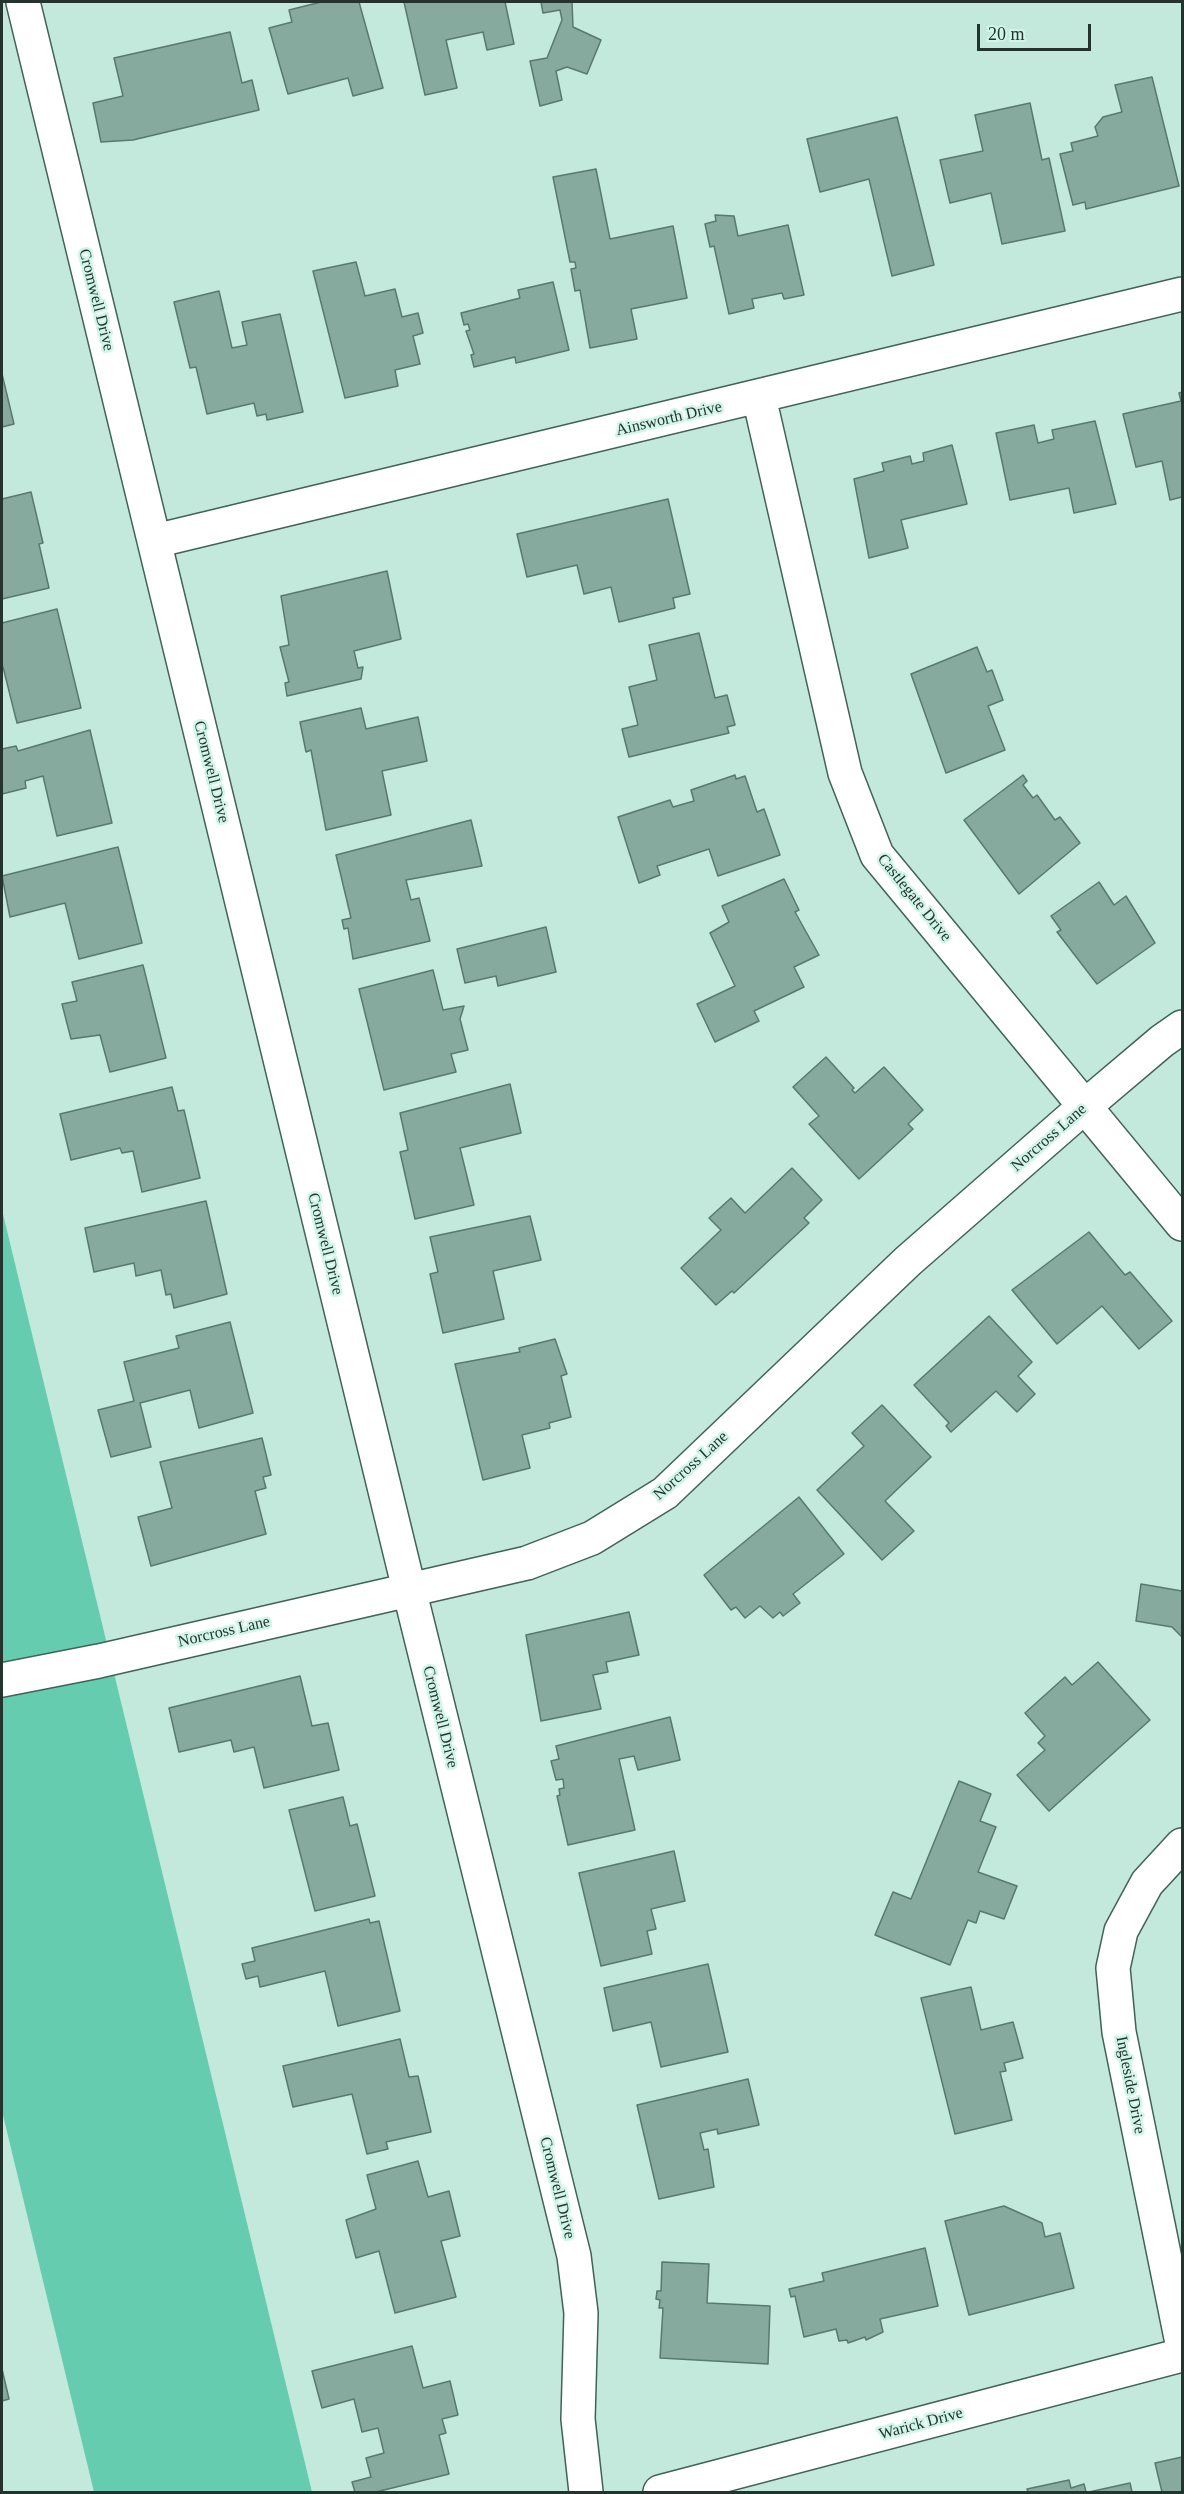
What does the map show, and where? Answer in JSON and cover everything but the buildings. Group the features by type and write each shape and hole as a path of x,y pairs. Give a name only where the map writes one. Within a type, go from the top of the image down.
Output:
{"street":[{"name":"Cromwell Drive","path":"23,2 409,1589 574,2256 581,2313 578,2420 586,2493"},
{"name":"Ainsworth Drive","path":"155,541 1182,294"},
{"name":"Castlegate Drive","path":"759,397 845,773 877,855 1182,1224"},
{"name":"Norcross Lane","path":"2,1680 99,1661 527,1563 592,1538 665,1494 908,1261 1084,1107 1162,1041 1182,1028"},
{"name":"Ingleside Drive","path":"1182,1845 1147,1883 1121,1931 1113,1968 1119,2032 1182,2343"},
{"name":"Warick Drive","path":"660,2493 1182,2355"}],"green space":[{"path":"2,1210 312,2492 94,2492 2,2111"}]}
